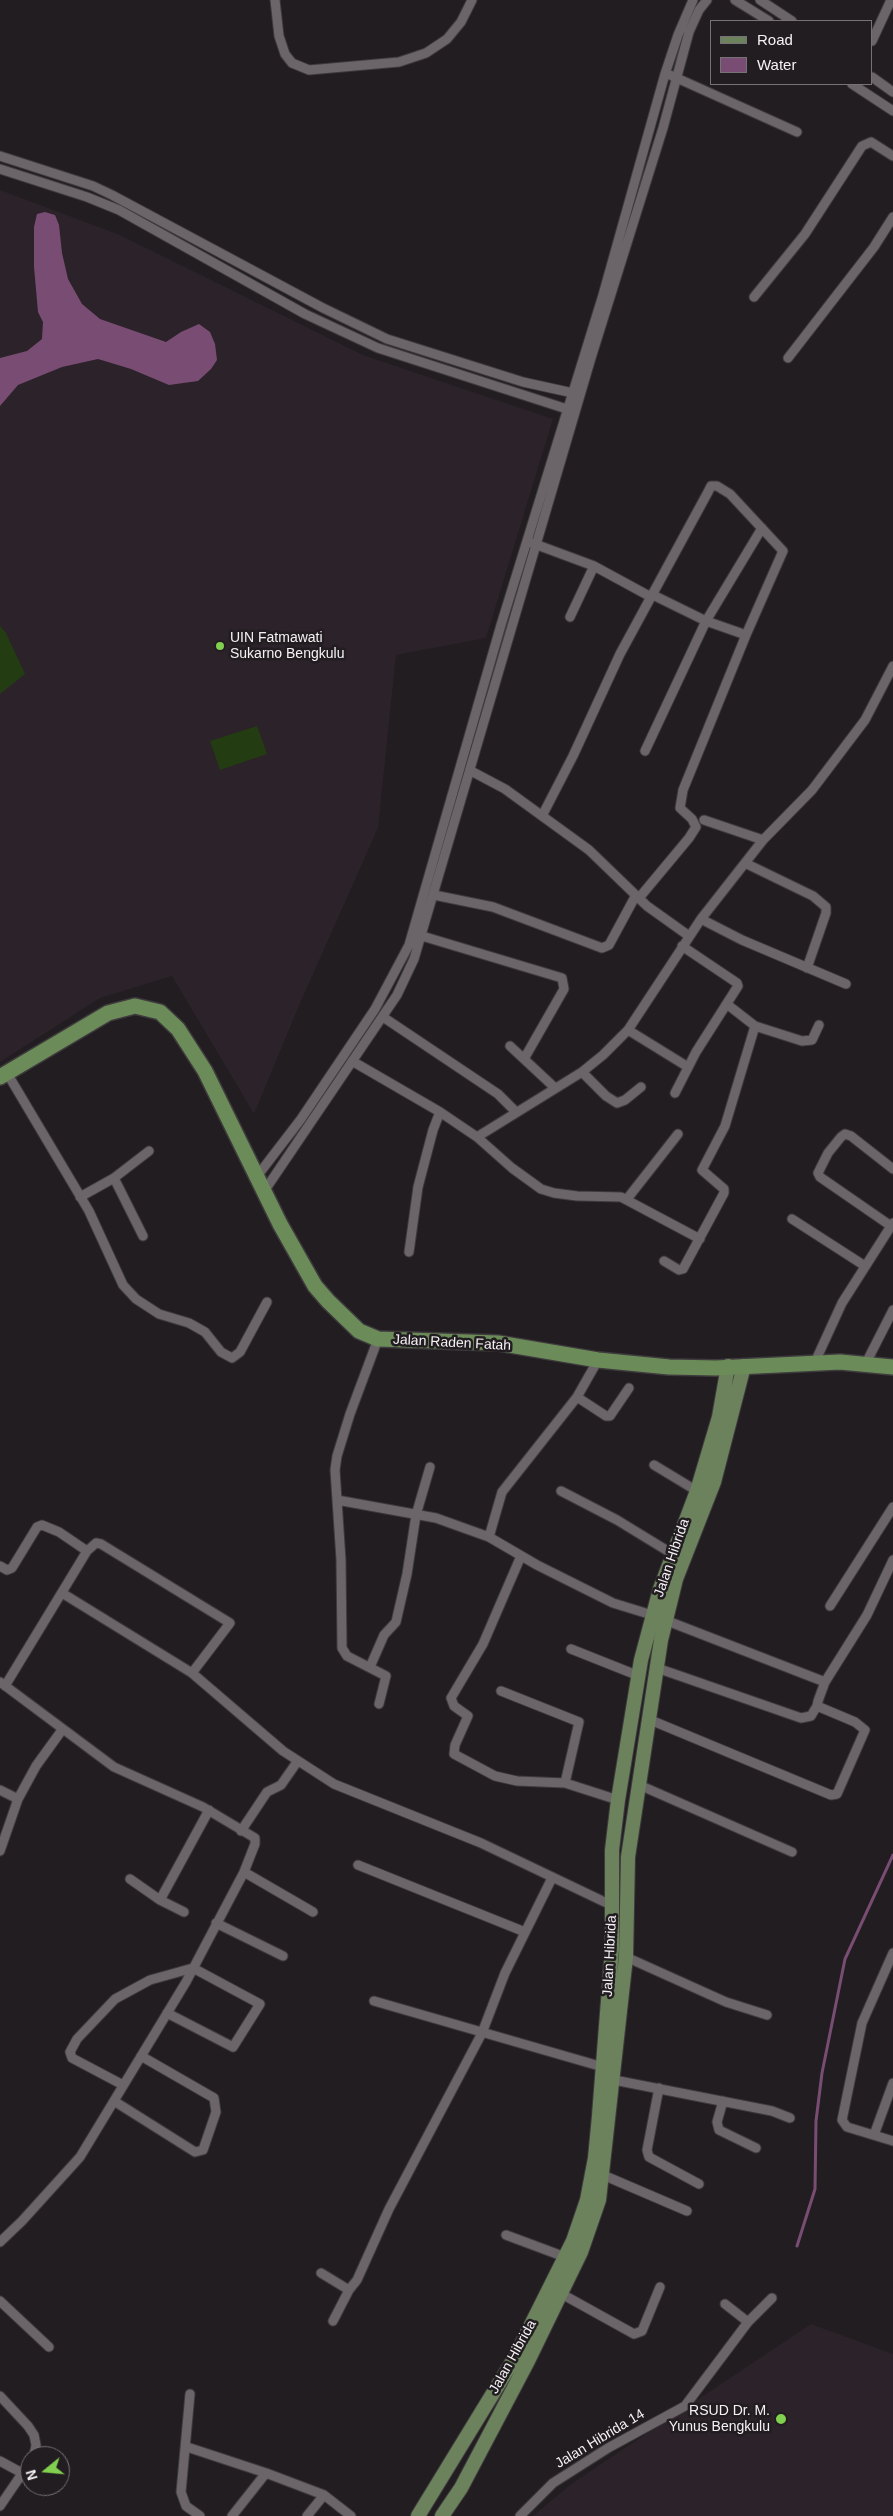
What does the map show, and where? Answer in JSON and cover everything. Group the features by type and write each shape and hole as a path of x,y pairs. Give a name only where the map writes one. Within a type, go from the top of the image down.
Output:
{"highway":[{"name":"Jalan Raden Fatah","path":"4,1075 108,1014 135,1006 152,1008 160,1012 178,1029 205,1072 258,1175 284,1232 314,1286 359,1331 378,1339 498,1343 598,1360 669,1367 744,1366 815,1362 866,1363 893,1367"}],"main road":[{"name":"Jalan Hibrida","path":"418,2516 484,2409 521,2360 587,2200 595,2158 603,2066 611,2049 612,1850 618,1800 639,1676 652,1615 671,1553 696,1490 719,1417 728,1366"},
{"path":"442,2516 460,2488 497,2418 521,2360 560,2293 581,2252 599,2200 614,2080 611,2049 626,1957 628,1858 637,1784 648,1719 676,1579 714,1482 744,1366"}],"street":[{"path":"275,0 279,36 285,54 292,63 309,70 399,62 426,53 447,39 461,22 472,0"},
{"path":"258,1175 301,1119 376,1006 409,945 457,796 471,771 538,544 572,411 599,319 665,74 678,35 693,0"},
{"path":"265,1190 397,995 422,936 502,625 527,542 572,411 573,393 663,128 689,32 699,10 708,0"},
{"path":"735,0 767,20"},
{"path":"760,0 790,20"},
{"path":"873,39 891,0"},
{"path":"665,74 676,75 797,132"},
{"path":"873,78 893,92"},
{"path":"854,85 893,111"},
{"path":"754,297 805,234 862,146 871,142 893,156"},
{"path":"0,156 92,186 112,195 222,252 322,308 387,339 514,379 573,393"},
{"path":"0,169 87,197 119,210 305,314 378,348 572,411"},
{"path":"788,358 874,247 893,217"},
{"path":"510,390 514,379"},
{"path":"434,895 493,907 602,948 609,946 637,896 689,838 696,827 692,819 680,808 682,790 783,551 730,494 717,486 711,486 620,654 573,756 542,816"},
{"path":"645,751 706,621 762,528"},
{"path":"527,542 538,544 594,566 706,621 746,635"},
{"path":"570,617 594,566"},
{"path":"502,625 513,627"},
{"path":"477,1137 554,1087 582,1072 603,1055 628,1030 701,919 747,864 763,840 812,790 865,720 893,666"},
{"path":"471,771 505,790 589,850 637,896 689,936"},
{"path":"704,820 763,840"},
{"path":"747,864 813,896 826,907 826,913 806,968"},
{"path":"701,919 742,940 846,984"},
{"path":"422,936 562,978 564,989 524,1059"},
{"path":"675,1093 688,1067 738,989 737,983 682,946"},
{"path":"728,1004 755,1026 807,1041 814,1037 819,1025"},
{"path":"376,1006 384,1014 498,1094 516,1112"},
{"path":"664,1261 682,1270 724,1192 702,1170 725,1126 755,1026"},
{"path":"628,1030 688,1067"},
{"path":"510,1046 554,1087"},
{"path":"352,1061 440,1112 477,1137 512,1168 541,1189 554,1193 604,1195 627,1199 700,1239"},
{"path":"582,1072 606,1096 617,1103 625,1100 641,1087"},
{"path":"4,1075 80,1197 123,1285 136,1299 159,1314 189,1323 205,1332 228,1357 236,1357 240,1352 267,1302"},
{"path":"409,1252 418,1188 433,1130 440,1112"},
{"path":"627,1199 678,1134"},
{"path":"815,1362 842,1303 892,1225 834,1188 820,1177 818,1173 828,1153 841,1137 846,1134 852,1136 893,1169"},
{"path":"80,1197 114,1178 149,1151"},
{"path":"114,1178 143,1236"},
{"path":"792,1219 865,1266"},
{"path":"866,1363 893,1310"},
{"path":"378,1339 337,1456 335,1470 342,1588 342,1648 347,1656 384,1675 386,1678 379,1704"},
{"path":"489,1537 502,1492 577,1397 598,1360"},
{"path":"577,1397 606,1416 610,1416 629,1388"},
{"path":"654,1465 696,1490"},
{"path":"370,1668 384,1635 396,1622 407,1574 416,1515 430,1467"},
{"path":"561,1491 617,1520 671,1553"},
{"path":"337,1500 436,1518 489,1537 521,1556 613,1603 652,1615 825,1682"},
{"path":"830,1606 893,1508"},
{"path":"0,1566 7,1570 12,1568 35,1530 42,1525 59,1532 88,1551"},
{"path":"0,2242 45,2197 80,2157 193,1968 244,1872 256,1844 255,1838 209,1810 114,1767 62,1730 3,1684 88,1551 96,1543 101,1544 230,1623 192,1673"},
{"path":"521,1556 483,1644 451,1698 454,1706 468,1716 454,1753 457,1757 495,1776 517,1781 565,1783 618,1800"},
{"path":"657,1668 801,1718 811,1716 817,1706 825,1682 867,1615 893,1560"},
{"path":"62,1593 192,1673 297,1762 334,1784 481,1843 613,1906"},
{"path":"571,1648 639,1676"},
{"path":"501,1691 579,1722 565,1783"},
{"path":"648,1719 834,1795 866,1730 856,1722 817,1706"},
{"path":"0,1849 18,1799 36,1766 62,1730"},
{"path":"241,1831 267,1792 281,1785 297,1762"},
{"path":"637,1784 792,1852"},
{"path":"0,1790 18,1799"},
{"path":"160,1900 209,1810"},
{"path":"358,1865 525,1932"},
{"path":"244,1872 313,1912"},
{"path":"130,1878 160,1900 184,1912"},
{"path":"333,2321 349,2290 358,2280 389,2209 482,2033 505,1973 552,1878"},
{"path":"216,1923 283,1956"},
{"path":"626,1957 726,2002 768,2015"},
{"path":"892,1957 862,2023 842,2120 847,2127 893,2141"},
{"path":"123,2085 72,2058 70,2052 77,2039 115,1999 150,1980 193,1968 260,2004 233,2047 167,2013"},
{"path":"374,2001 444,2019 482,2033 603,2066"},
{"path":"114,2101 194,2152 203,2150 216,2112 214,2098 141,2056"},
{"path":"614,2080 772,2111 790,2118"},
{"path":"874,2134 893,2083"},
{"path":"659,2088 647,2150 649,2157 699,2184"},
{"path":"723,2101 716,2127 756,2148"},
{"path":"603,2175 687,2211"},
{"path":"506,2235 565,2257"},
{"path":"321,2273 349,2290"},
{"path":"560,2293 634,2334 642,2331 660,2287"},
{"name":"Jalan Hibrida 14","path":"520,2516 553,2484 608,2448 685,2406 748,2322 772,2298"},
{"path":"0,2301 49,2347"},
{"path":"725,2304 748,2322"},
{"path":"190,2394 187,2447 182,2466 181,2492 186,2506 200,2516"},
{"path":"0,2396 28,2426 34,2435 36,2446"},
{"path":"187,2447 266,2473 324,2495 351,2516"},
{"path":"0,2461 20,2472"},
{"path":"232,2516 266,2473"},
{"path":"0,2506 20,2476"},
{"path":"307,2516 324,2495"}],"shaded area":[{"name":"UIN Fatmawati Sukarno Bengkulu","path":"0,190 120,235 363,355 553,419 486,638 396,655 378,828 301,1001 254,1114 172,976 100,998 0,1062"},
{"name":"RSUD Dr. M. Yunus Bengkulu","path":"811,2324 893,2354 893,2516 533,2516 571,2484"}],"green space":[{"path":"0,626 6,633 25,674 0,694"},
{"path":"257,726 267,754 220,770 210,741"}],"water":[{"path":"45,212 55,215 59,225 62,253 68,279 82,304 100,319 166,342 181,332 199,324 210,332 215,344 217,360 211,369 198,381 169,385 131,369 98,359 62,367 18,385 0,406 0,358 27,351 42,339 43,322 38,312 34,267 34,227 37,214"}],"waterway":[{"path":"797,2246 815,2189 816,2121 822,2073 845,1959 893,1855"}],"place":[{"name":"UIN Fatmawati Sukarno Bengkulu","path":"220,646"},
{"name":"RSUD Dr. M. Yunus Bengkulu","path":"781,2419"}]}
